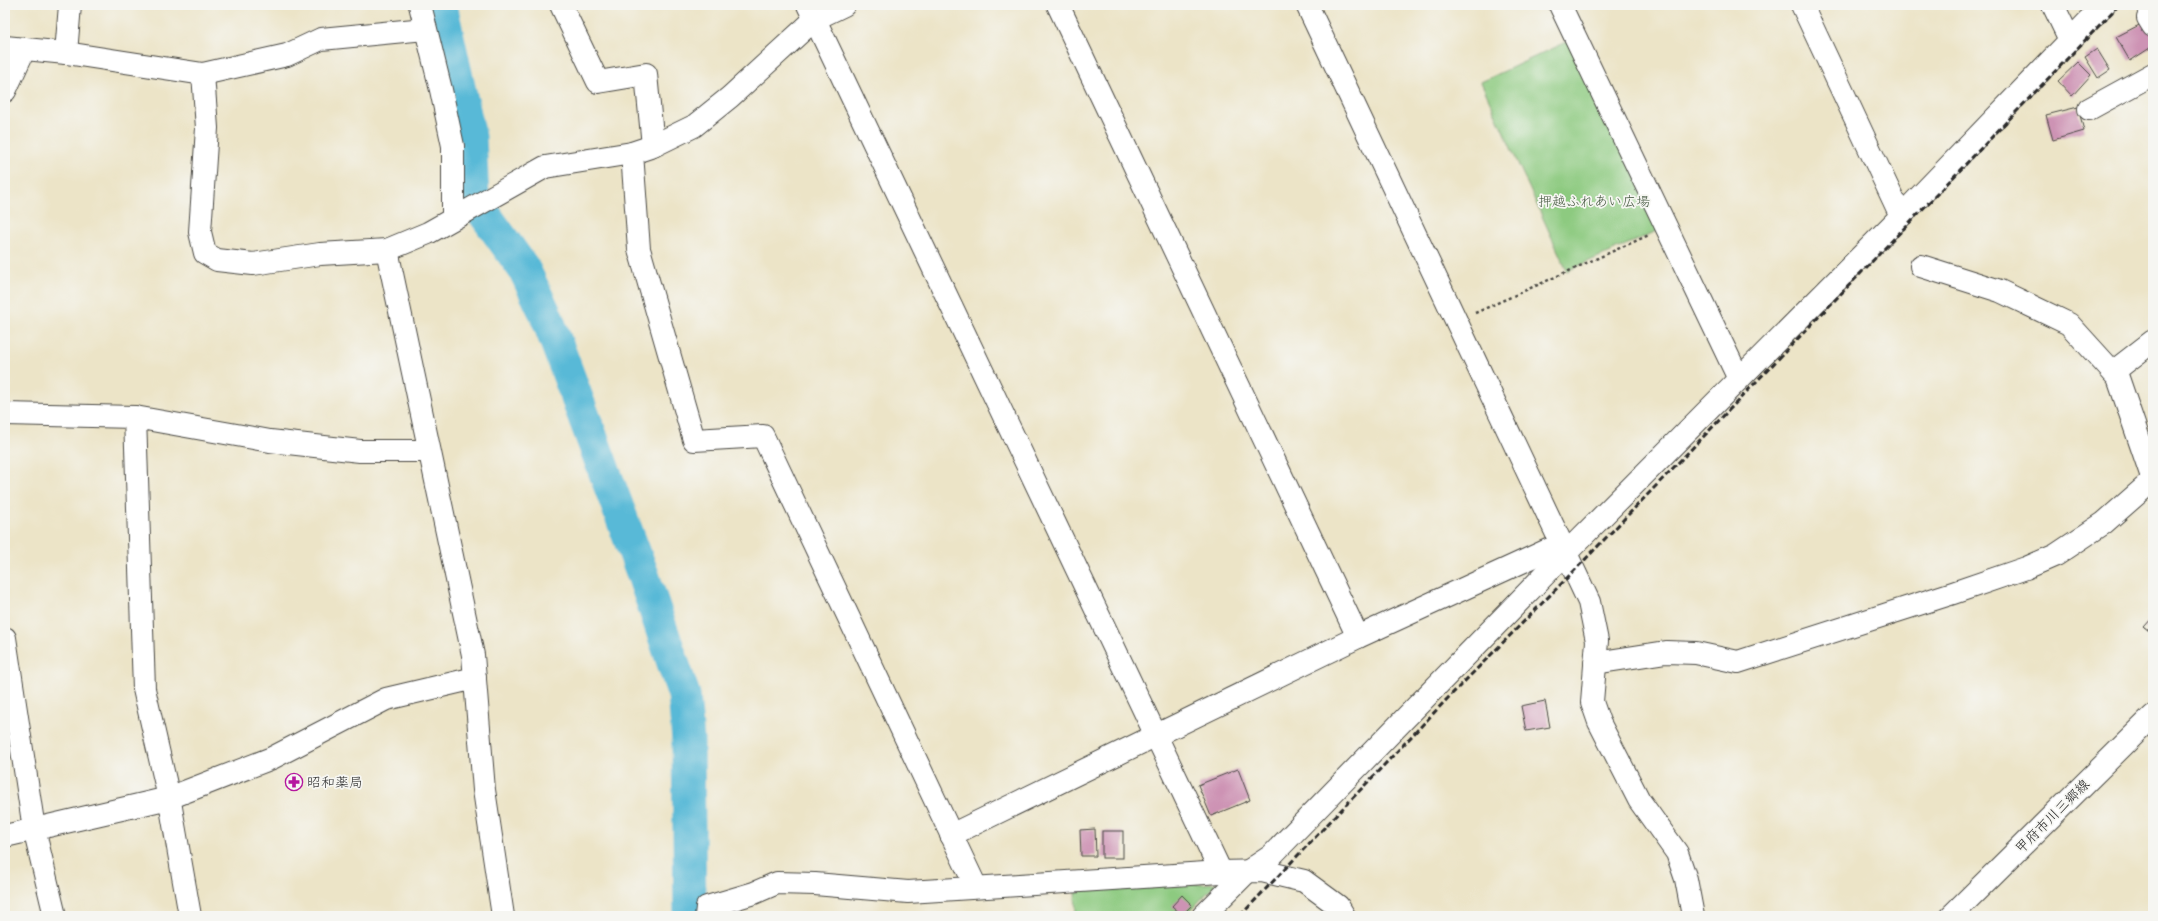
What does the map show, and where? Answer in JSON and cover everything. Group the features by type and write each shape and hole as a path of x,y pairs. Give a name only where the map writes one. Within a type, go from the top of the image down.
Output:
{"street":[{"path":"66,53 70,5"},
{"path":"420,5 453,146 453,217"},
{"path":"561,5 598,82 646,74 653,146"},
{"path":"203,74 207,128 200,232 205,253 217,260 253,264 320,254 387,250 428,232 546,167 632,153 653,146 694,126 730,97 811,12 844,5"},
{"path":"1058,5 1358,637"},
{"path":"1307,5 1589,602 1597,641 1592,702 1599,722 1639,800 1677,853 1686,879 1691,916"},
{"path":"1560,5 1739,379"},
{"path":"1802,5 1901,216"},
{"path":"2053,5 2070,40"},
{"path":"1203,916 1271,856 1563,549 1739,379 1901,216 2104,5"},
{"path":"811,12 1221,872"},
{"path":"5,91 14,48 66,53 203,74 287,55 320,39 425,29"},
{"path":"2089,109 2153,74"},
{"path":"632,153 639,249 694,440 764,436 976,887"},
{"path":"387,250 473,655 484,790 503,916"},
{"path":"1595,663 1666,652 1696,653 1738,662 1953,593 2026,568 2056,555 2104,523 2153,480 2118,378 2068,324 2000,291 1921,266"},
{"path":"2113,372 2153,341"},
{"path":"5,414 135,417 285,443 360,451 429,451"},
{"path":"135,417 144,689 169,798 190,916"},
{"path":"951,835 1358,637 1563,549"},
{"path":"5,638 34,829 55,916"},
{"path":"5,836 169,798 272,758 386,699 475,678"},
{"name":"甲府市川三郷線","path":"1951,916 2153,716"},
{"path":"706,916 706,907 754,893 777,883 815,884 908,892 1221,872 1254,872 1304,881 1338,906 1344,916"}],"path":[{"path":"1456,321 1666,227"}],"green space":[{"name":"押越ふれあい広場","path":"1575,38 1666,227 1567,271 1481,82"},
{"path":"1217,883 1185,916 1076,916 1075,890"}],"building":[{"path":"2145,22 2153,36 2153,46 2130,61 2116,37"},
{"path":"2097,49 2110,70 2098,78 2085,57"},
{"path":"2078,62 2091,75 2072,96 2058,81"},
{"path":"2078,107 2084,131 2053,140 2046,115"},
{"path":"2153,617 2153,634 2144,627"},
{"path":"1545,701 1550,727 1526,731 1521,706"},
{"path":"1238,769 1250,800 1211,816 1198,785"},
{"path":"1095,829 1096,856 1081,856 1080,830"},
{"path":"1102,831 1123,831 1123,858 1102,858"},
{"path":"1182,895 1192,905 1182,915 1172,906"}],"waterway":[{"path":"441,5 470,137 473,198 524,269 546,315 643,575 684,695 688,740 690,916"}],"railway":[{"path":"1240,916 1448,698 1574,571 2119,5"}],"place":[{"name":"昭和薬局","path":"294,782"}]}
